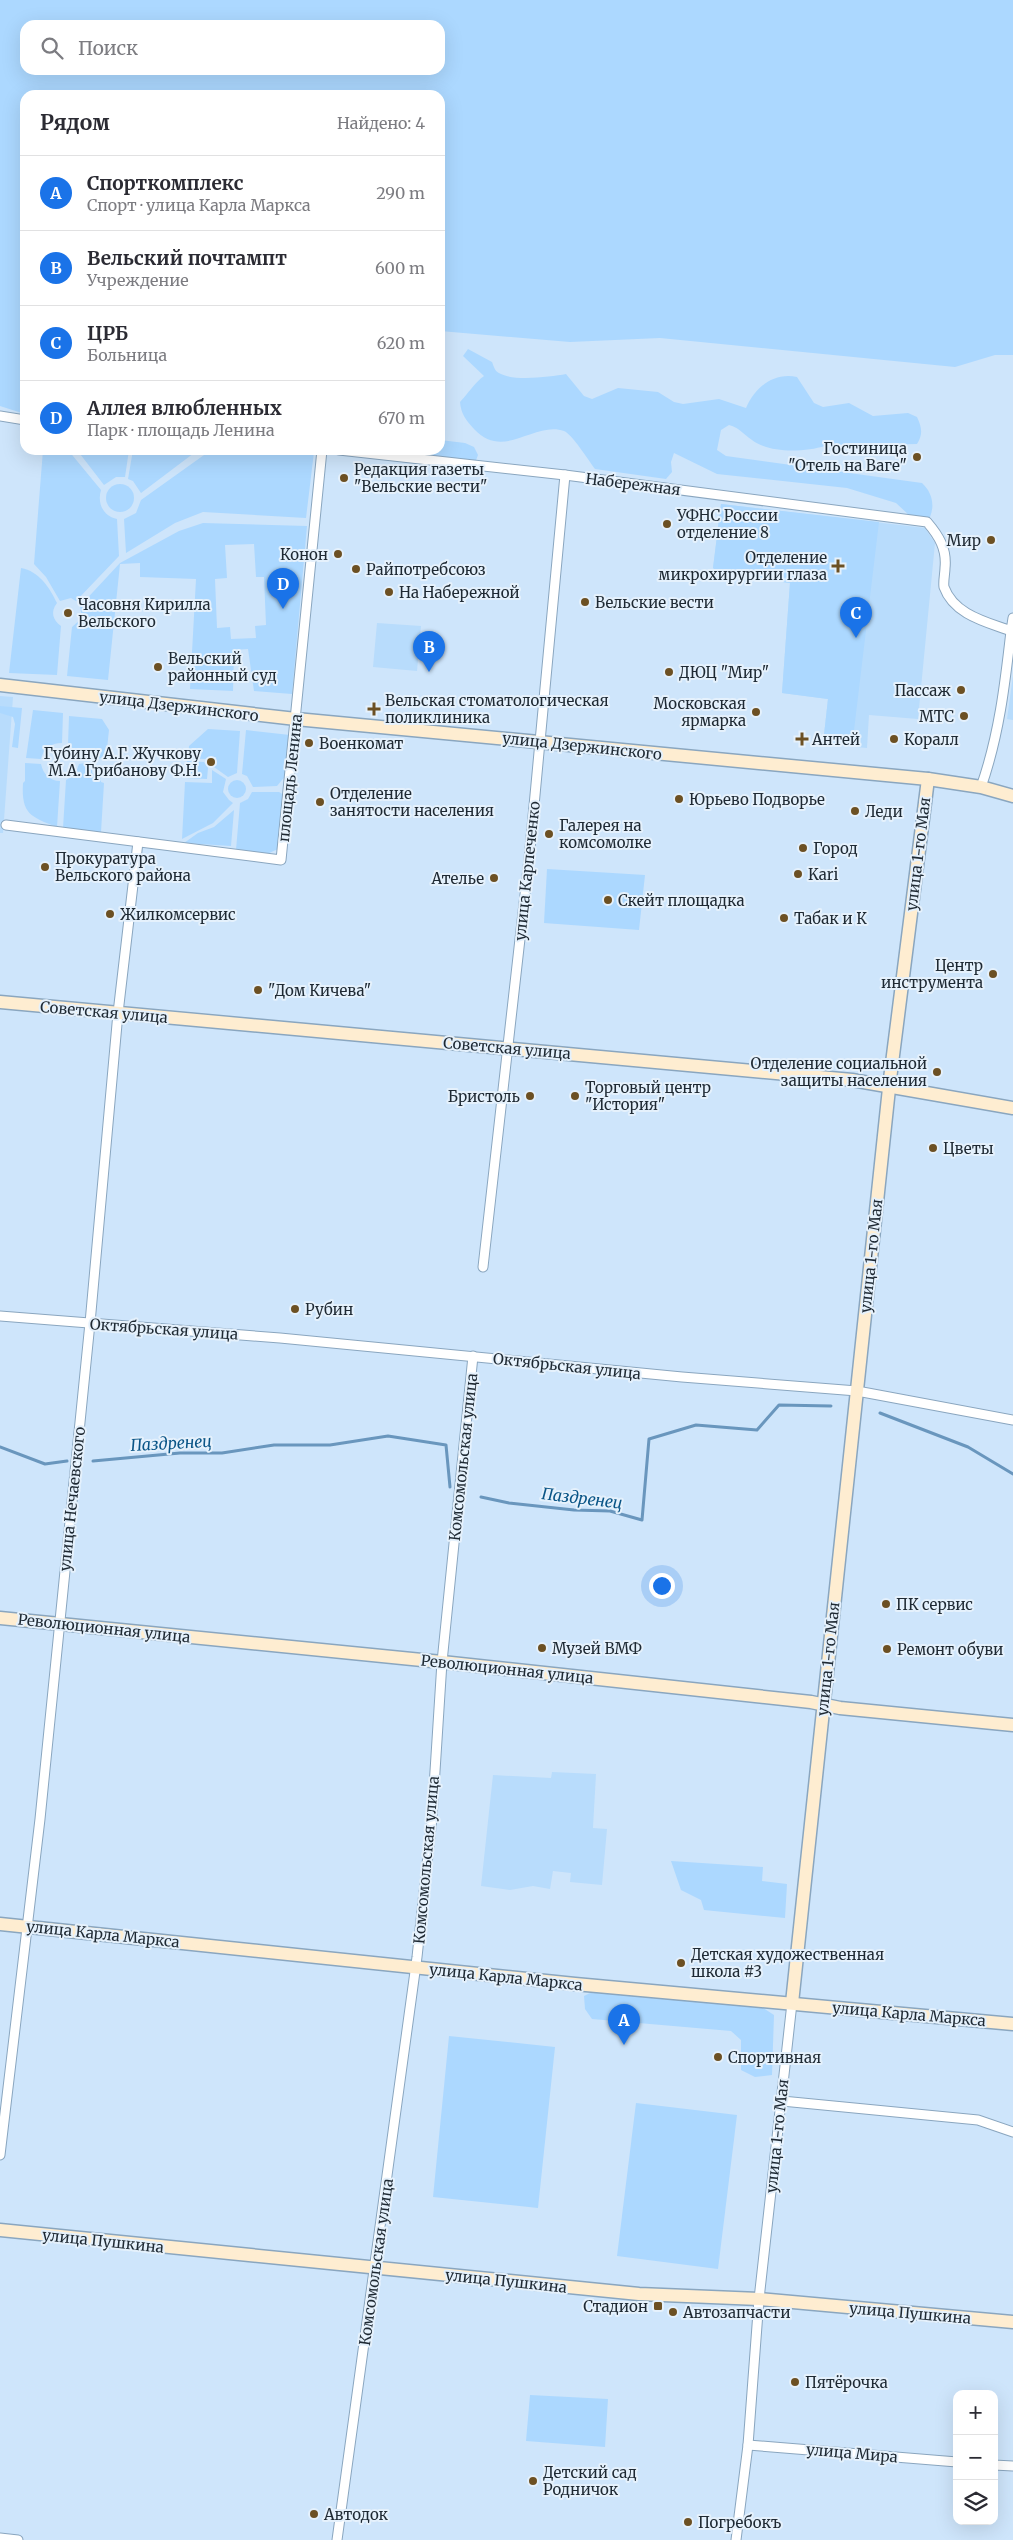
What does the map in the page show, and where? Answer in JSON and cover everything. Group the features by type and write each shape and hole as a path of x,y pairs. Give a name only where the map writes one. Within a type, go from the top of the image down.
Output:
{"main road":[{"name":"улица Дзержинского","path":"0,685 296,719 928,779 981,788 1013,796"},
{"name":"улица 1-го Мая","path":"792,2003 822,1705 889,1087 928,779"},
{"name":"Советская улица","path":"0,1002 852,1080 1013,1108"},
{"name":"Революционная улица","path":"0,1618 442,1662 1013,1725"},
{"name":"улица Карла Маркса","path":"0,1924 416,1968 1013,2024"},
{"name":"улица Пушкина","path":"0,2230 639,2294 759,2299 1013,2322"}],"street":[{"path":"0,416 20,419"},
{"name":"площадь Ленина","path":"6,825 282,860 322,455"},
{"name":"Набережная","path":"384,455 565,475 927,522 938,534 946,555 944,586 953,602 973,617 1012,630"},
{"name":"улица Карпеченко","path":"483,1267 509,1048 565,475"},
{"path":"981,788 991,760 1001,716 1013,618"},
{"name":"улица Нечаевского","path":"0,2155 27,1926 59,1623 90,1323 118,1013 138,842"},
{"name":"Октябрьская улица","path":"0,1316 280,1338 857,1391 1013,1420"},
{"name":"Комсомольская улица","path":"337,2540 416,1968 432,1818 442,1662 473,1356"},
{"name":"улица 1-го Мая","path":"736,2540 748,2445 759,2299 792,2003"},
{"path":"782,2101 978,2120 1013,2132"},
{"name":"улица Мира","path":"748,2445 953,2462"},
{"path":"998,2465 1013,2466"},
{"path":"0,2538 18,2540"}],"shaded area":[{"path":"0,0 1013,0 1013,355 995,355 955,367 660,338 570,342 445,331 445,90 20,90 20,412 0,406"},
{"path":"468,349 492,362 497,372 507,376 533,378 566,374 584,396 592,399 618,388 658,392 674,402 683,404 719,399 746,408 750,400 766,383 773,379 789,376 797,377 814,403 823,407 849,403 873,416 908,413 917,417 920,424 921,434 917,444 825,446 808,450 778,450 759,445 739,429 729,425 721,430 717,450 726,456 922,483 932,499 930,517 920,519 910,516 896,503 847,488 717,474 674,453 671,462 672,472 666,479 595,469 576,442 567,433 553,429 508,441 496,441 485,438 469,423 463,413 460,402 484,376 463,356"},
{"path":"445,441 465,443 474,447 478,455 475,463 449,466 434,455 445,455"},
{"path":"43,455 72,455 101,490 100,500 102,508 108,515 117,519 119,556 76,601 71,598 60,601 46,577 34,564"},
{"path":"81,455 128,455 125,477 116,477 104,485"},
{"path":"132,455 191,455 141,493 133,481 128,479"},
{"path":"204,455 314,455 306,518 203,512 175,523 126,553 124,519 136,513 141,500"},
{"path":"120,484 130,488 134,498 130,508 120,512 110,508 106,498 110,488"},
{"path":"721,504 925,528 935,543 918,719 869,715 867,748 823,744 828,699 782,693 790,583 721,574 713,568"},
{"path":"721,504 879,522 852,747 823,744 828,699 782,693 790,583 721,574 713,568"},
{"path":"203,523 307,526 292,694 254,691 248,649 234,650 233,691 190,689 196,579 140,577 140,563 120,564 108,680 67,676 72,627 82,618 80,606 120,563 179,531","holes":["254,544 256,577 264,577 266,625 255,626 256,638 231,639 230,627 217,628 215,579 227,578 225,545"]},
{"path":"21,568 38,576 47,586 57,603 53,616 61,626 57,675 9,673"},
{"path":"377,623 421,626 417,671 373,667"},
{"path":"1013,675 1013,720 1007,719"},
{"path":"0,696 13,697 3,833 0,833"},
{"path":"0,706 22,708 18,748 12,747 15,724 13,717 0,713"},
{"path":"33,710 63,713 62,743 48,747 41,759 26,758"},
{"path":"69,716 102,719 109,730 106,758 79,759 77,752 68,744"},
{"path":"208,729 240,731 237,773 228,777 214,767 217,765 216,757 205,759 188,758 189,746"},
{"path":"246,730 290,735 287,774 277,786 253,787 247,776 242,774"},
{"path":"187,761 204,762 208,768 207,779 186,778"},
{"path":"92,762 92,773 101,774 101,782 104,783 101,832 63,828 66,780 75,775 79,764"},
{"path":"25,763 41,764 43,771 48,776 53,780 60,781 57,827 34,817 26,808 23,793"},
{"path":"212,770 226,779 223,792 233,803 213,823 182,839 185,782 212,783"},
{"path":"233,780 241,780 246,785 244,796 233,798 228,793 228,785"},
{"path":"252,792 279,792 284,795 278,849 267,854 236,850 240,803 248,799"},
{"path":"234,810 231,846 184,843 198,833 214,827"},
{"path":"547,869 645,875 639,930 544,923"},
{"path":"552,1772 596,1774 593,1828 607,1829 602,1885 570,1882 571,1873 553,1871 550,1889 533,1886 510,1890 481,1886 493,1775 551,1778"},
{"path":"671,1861 763,1867 762,1881 787,1884 785,1918 704,1910 701,1900 681,1890"},
{"path":"592,1992 760,2006 774,2015 772,2075 755,2077 741,2070 741,2040 731,2031 592,2019 585,2009 584,1996"},
{"path":"449,2036 555,2047 538,2208 433,2197"},
{"path":"636,2103 737,2115 718,2269 617,2256"},
{"path":"530,2395 608,2399 605,2447 526,2441"}],"waterway":[{"name":"Паздренец","path":"481,1497 509,1503 574,1510 610,1511 642,1520 649,1439 696,1425 757,1430 779,1405 831,1406"},
{"name":"Паздренец","path":"880,1413 968,1447 1013,1474"},
{"name":"Паздренец","path":"93,1461 180,1453 222,1453 274,1445 330,1445 388,1436 446,1445 450,1487"},
{"name":"Паздренец","path":"0,1447 45,1464 67,1461"}],"place":[{"name":"Гостиница \"Отель на Ваге\"","path":"917,457"},
{"name":"Редакция газеты \"Вельские вести\"","path":"344,478"},
{"name":"УФНС России отделение 8","path":"667,524"},
{"name":"Мир","path":"991,540"},
{"name":"Конон","path":"338,554"},
{"name":"Отделение микрохирургии глаза","path":"838,566"},
{"name":"Райпотребсоюз","path":"356,569"},
{"name":"На Набережной","path":"389,592"},
{"name":"Вельские вести","path":"585,602"},
{"name":"Аллея влюбленных","path":"283,609"},
{"name":"Часовня Кирилла Вельского","path":"68,613"},
{"name":"ЦРБ","path":"856,638"},
{"name":"Вельский районный суд","path":"158,667"},
{"name":"Вельский почтампт","path":"429,672"},
{"name":"ДЮЦ \"Мир\"","path":"669,672"},
{"name":"Пассаж","path":"961,690"},
{"name":"Вельская стоматологическая поликлиника","path":"374,709"},
{"name":"Московская ярмарка","path":"756,712"},
{"name":"МТС","path":"964,716"},
{"name":"Антей","path":"802,739"},
{"name":"Коралл","path":"894,739"},
{"name":"Военкомат","path":"309,743"},
{"name":"Губину А.Г. Жучкову М.А. Грибанову Ф.Н.","path":"211,762"},
{"name":"Юрьево Подворье","path":"679,799"},
{"name":"Отделение занятости населения","path":"320,802"},
{"name":"Леди","path":"855,811"},
{"name":"Галерея на комсомолке","path":"549,834"},
{"name":"Город","path":"803,848"},
{"name":"Прокуратура Вельского района","path":"45,867"},
{"name":"Kari","path":"798,874"},
{"name":"Ателье","path":"494,878"},
{"name":"Скейт площадка","path":"608,900"},
{"name":"Жилкомсервис","path":"110,914"},
{"name":"Табак и К","path":"784,918"},
{"name":"Центр инструмента","path":"993,974"},
{"name":"\"Дом Кичева\"","path":"258,990"},
{"name":"Отделение социальной защиты населения","path":"937,1072"},
{"name":"Бристоль","path":"530,1096"},
{"name":"Торговый центр \"История\"","path":"575,1096"},
{"name":"Цветы","path":"933,1148"},
{"name":"Рубин","path":"295,1309"},
{"name":"ПК сервис","path":"886,1604"},
{"name":"Музей ВМФ","path":"542,1648"},
{"name":"Ремонт обуви","path":"887,1649"},
{"name":"Детская художественная школа #3","path":"681,1963"},
{"name":"Спорткомплекс","path":"624,2045"},
{"name":"Спортивная","path":"718,2057"},
{"name":"Стадион","path":"658,2306"},
{"name":"Автозапчасти","path":"673,2312"},
{"name":"Пятёрочка","path":"795,2382"},
{"name":"Детский сад Родничок","path":"533,2481"},
{"name":"Автодок","path":"314,2514"},
{"name":"Погребокъ","path":"688,2522"}]}
